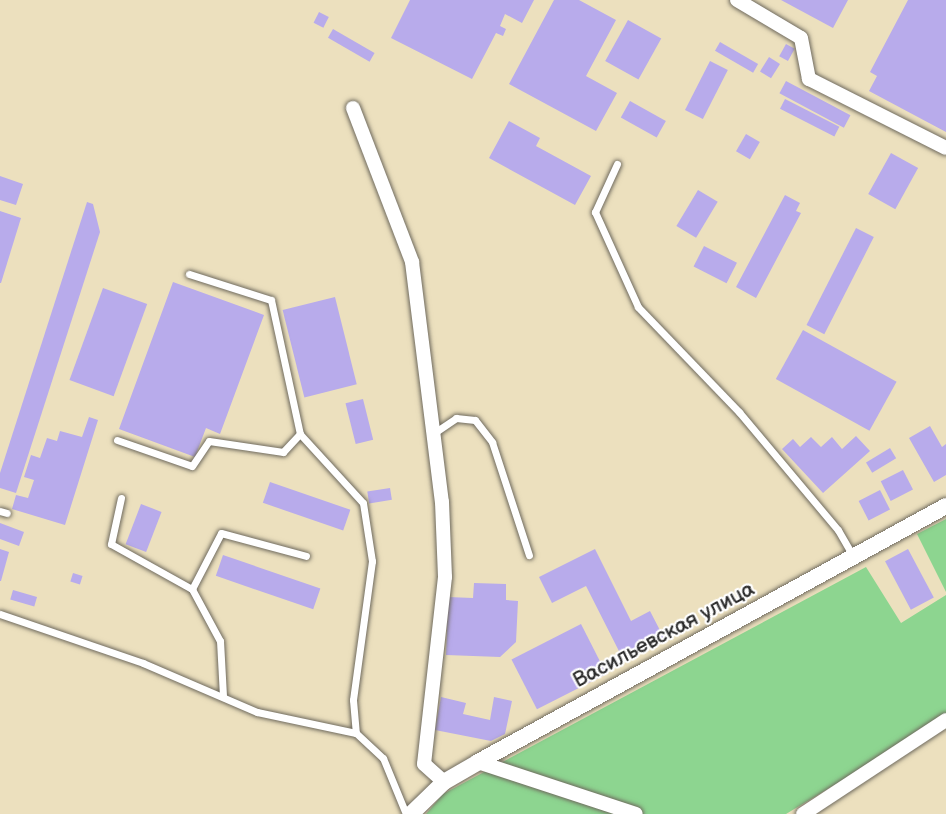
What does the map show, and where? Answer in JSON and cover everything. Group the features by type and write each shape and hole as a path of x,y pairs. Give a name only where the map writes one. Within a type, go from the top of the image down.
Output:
{"street":[{"path":"737,0 801,38 808,79 946,148"},
{"path":"353,108 412,262 434,433 445,577 424,764 444,782"},
{"name":"Васильевская улица","path":"411,814 444,782 478,762 946,506"},
{"path":"803,814 946,720"},
{"path":"478,762 636,814"}],"lane":[{"path":"617,164 596,212 638,307 728,399 838,530 854,558"},
{"path":"189,274 271,300 300,434 363,503 372,561 353,700 356,733"},
{"path":"434,433 456,418 475,420 492,442 530,555"},
{"path":"117,440 192,466 209,441 283,452 300,434"},
{"path":"121,498 111,544 192,589 220,641 223,696"},
{"path":"192,589 221,533 306,556"},
{"path":"0,614 223,696 257,712 356,733 383,758 406,814"}],"green space":[{"path":"946,519 946,592 917,534"},
{"path":"866,567 901,623 946,595 946,718 786,814 426,814 443,794"}],"building":[{"path":"410,0 534,0 522,23 505,14 500,26 506,29 503,36 496,33 472,79 391,38"},
{"path":"554,0 579,0 616,20 586,76 617,93 596,131 509,84"},
{"path":"781,0 848,0 833,28"},
{"path":"908,0 946,0 946,132 869,91 877,76 870,72"},
{"path":"319,12 329,17 323,28 314,23"},
{"path":"628,20 661,38 638,80 605,61"},
{"path":"333,29 375,53 370,62 328,38"},
{"path":"720,42 758,64 753,73 715,51"},
{"path":"786,44 795,49 788,61 779,56"},
{"path":"769,57 780,64 771,78 760,71"},
{"path":"710,61 728,70 703,119 685,110"},
{"path":"786,81 850,115 844,128 779,93"},
{"path":"785,99 839,127 834,136 780,109"},
{"path":"630,101 666,121 657,137 621,118"},
{"path":"509,121 540,138 536,146 591,176 575,205 489,158"},
{"path":"746,134 760,142 750,159 736,151"},
{"path":"891,153 918,168 895,209 868,194"},
{"path":"0,176 23,184 16,205 0,200"},
{"path":"698,190 718,202 696,238 676,226"},
{"path":"785,195 800,203 796,211 801,213 756,298 736,287"},
{"path":"87,202 93,204 100,232 16,493 0,488 0,473"},
{"path":"0,211 21,218 1,283 0,283"},
{"path":"856,228 874,237 824,334 807,325"},
{"path":"704,246 737,263 727,283 694,266"},
{"path":"173,282 264,315 220,434 206,428 195,457 119,429"},
{"path":"103,288 147,304 114,396 69,380"},
{"path":"335,297 357,384 304,397 283,310"},
{"path":"803,330 897,382 869,431 776,379"},
{"path":"363,399 373,440 356,444 346,403"},
{"path":"89,417 98,420 65,525 12,509 16,495 28,498 34,480 24,477 31,455 40,458 47,438 57,441 60,431 82,437"},
{"path":"930,426 942,447 946,444 946,475 934,482 909,438"},
{"path":"856,436 870,451 823,493 782,449 793,439 800,447 811,437 821,447 832,437 842,449"},
{"path":"890,448 896,458 872,473 866,462"},
{"path":"903,470 913,490 891,501 881,481"},
{"path":"270,482 350,510 343,530 263,503"},
{"path":"390,488 392,500 369,503 367,492"},
{"path":"880,490 890,510 869,520 859,501"},
{"path":"141,504 162,512 146,552 126,544"},
{"path":"0,523 24,532 19,546 0,539"},
{"path":"0,549 9,552 1,581 0,581"},
{"path":"595,549 631,621 650,611 665,640 624,661 586,586 552,603 539,577"},
{"path":"908,549 934,598 911,610 885,561"},
{"path":"223,555 320,589 313,609 216,576"},
{"path":"73,573 83,576 80,585 70,582"},
{"path":"474,583 506,584 506,600 518,601 516,642 500,657 446,655 448,597 473,598"},
{"path":"13,590 37,597 34,607 10,600"},
{"path":"581,624 606,674 537,709 512,659"},
{"path":"441,697 466,703 463,714 490,720 494,697 512,701 505,734 491,741 435,730"}]}
